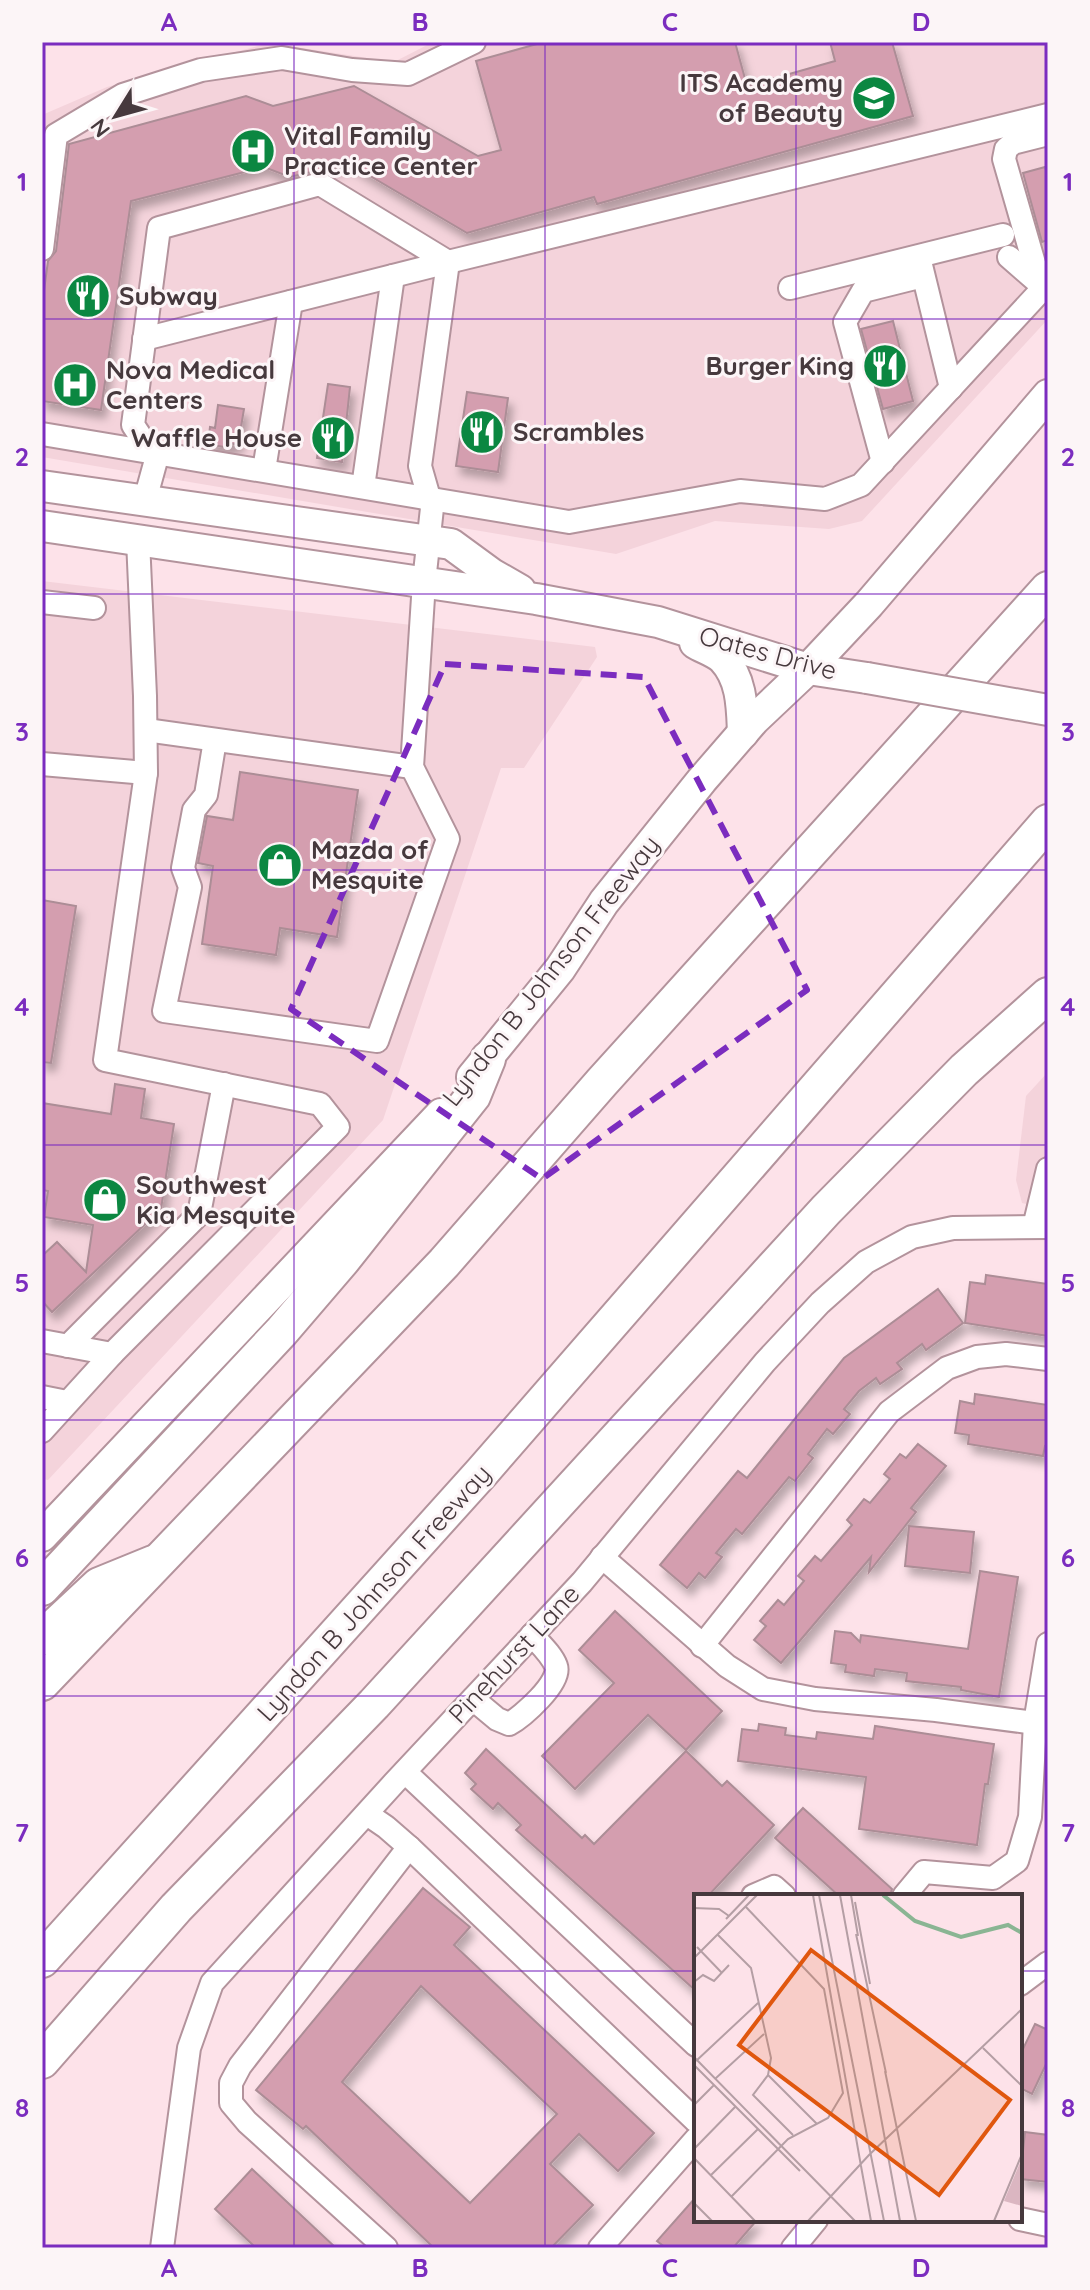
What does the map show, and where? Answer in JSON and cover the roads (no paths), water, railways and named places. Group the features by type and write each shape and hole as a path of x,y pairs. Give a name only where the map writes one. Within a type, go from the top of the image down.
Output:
{"highway":[{"path":"42,1683 444,1263 622,1060 1048,589"},
{"name":"Lyndon B Johnson Freeway","path":"42,1960 482,1472 1048,822"},
{"path":"42,2061 176,1908 385,1693 826,1210 964,1070 1048,995"},
{"path":"42,1588 282,1331 473,1096 488,1059"},
{"path":"42,1638 99,1585 164,1558"}],"main road":[{"name":"Lyndon B Johnson Freeway","path":"42,1536 384,1176 488,1059 560,969 604,902 743,733 869,604 1048,395"},
{"name":"Oates Drive","path":"42,486 451,544 492,574 536,599"},
{"path":"138,540 145,500"},
{"name":"Oates Drive","path":"42,526 536,599 658,622 808,669 1048,710"},
{"path":"658,622 722,659 737,681 743,733"}],"street":[{"path":"42,249 56,135 123,95 201,70 282,58 352,70 408,74 474,42"},
{"path":"144,339 1048,115"},
{"path":"1044,285 1004,159 1006,149 1013,143 1048,134"},
{"path":"145,500 156,460 133,425 159,228 320,184 448,262"},
{"path":"883,462 845,322 863,291 1003,235"},
{"path":"1009,257 1044,285"},
{"path":"215,740 206,795 194,810 183,868 190,887 164,1011 377,1041 448,839 412,767 432,508 420,466 448,262"},
{"path":"921,266 951,388"},
{"path":"790,288 921,266"},
{"path":"363,487 393,276"},
{"path":"42,434 569,522 740,491 825,499 861,485 1044,285"},
{"path":"264,470 291,302"},
{"path":"42,1431 112,1354 338,1127 320,1104 105,1060 146,773 138,540"},
{"path":"42,602 94,608"},
{"path":"146,730 412,767"},
{"path":"42,764 146,773"},
{"path":"68,1346 199,1214 224,1084"},
{"path":"1041,1227 1048,1169"},
{"name":"Pinehurst Lane","path":"162,2248 189,2048 212,1983 602,1557 765,1362 820,1303 866,1262 912,1237 953,1228 1041,1227"},
{"path":"42,1341 112,1354"},
{"path":"702,1646 889,1412 947,1368 977,1357 1006,1354 1048,1359"},
{"path":"42,1397 67,1402"},
{"path":"602,1557 702,1646 763,1689 815,1699 1035,1723"},
{"path":"473,1699 497,1719 509,1724 520,1719 555,1680 557,1671 555,1663 532,1635"},
{"path":"906,1894 924,1872 993,1878 1017,1861 1030,1817 1035,1723 1048,1644"},
{"path":"405,1772 694,2043"},
{"path":"367,1814 409,1847 694,2119"},
{"path":"386,2248 247,2122 231,2103 231,2083 240,2066 409,1847"},
{"path":"758,1894 774,1887 782,1894"},
{"path":"1022,1982 1048,1963"},
{"path":"600,2248 694,2141"},
{"path":"1022,2219 1048,2225"},
{"path":"793,2248 814,2222"}],"place":[{"name":"ITS Academy of Beauty","path":"874,98"},
{"name":"Vital Family Practice Center","path":"253,151"},
{"name":"Subway","path":"88,296"},
{"name":"Burger King","path":"885,366"},
{"name":"Nova Medical Centers","path":"75,385"},
{"name":"Scrambles","path":"482,432"},
{"name":"Waffle House","path":"333,438"},
{"name":"Mazda of Mesquite","path":"280,865"},
{"name":"Southwest Kia Mesquite","path":"105,1200"}]}
